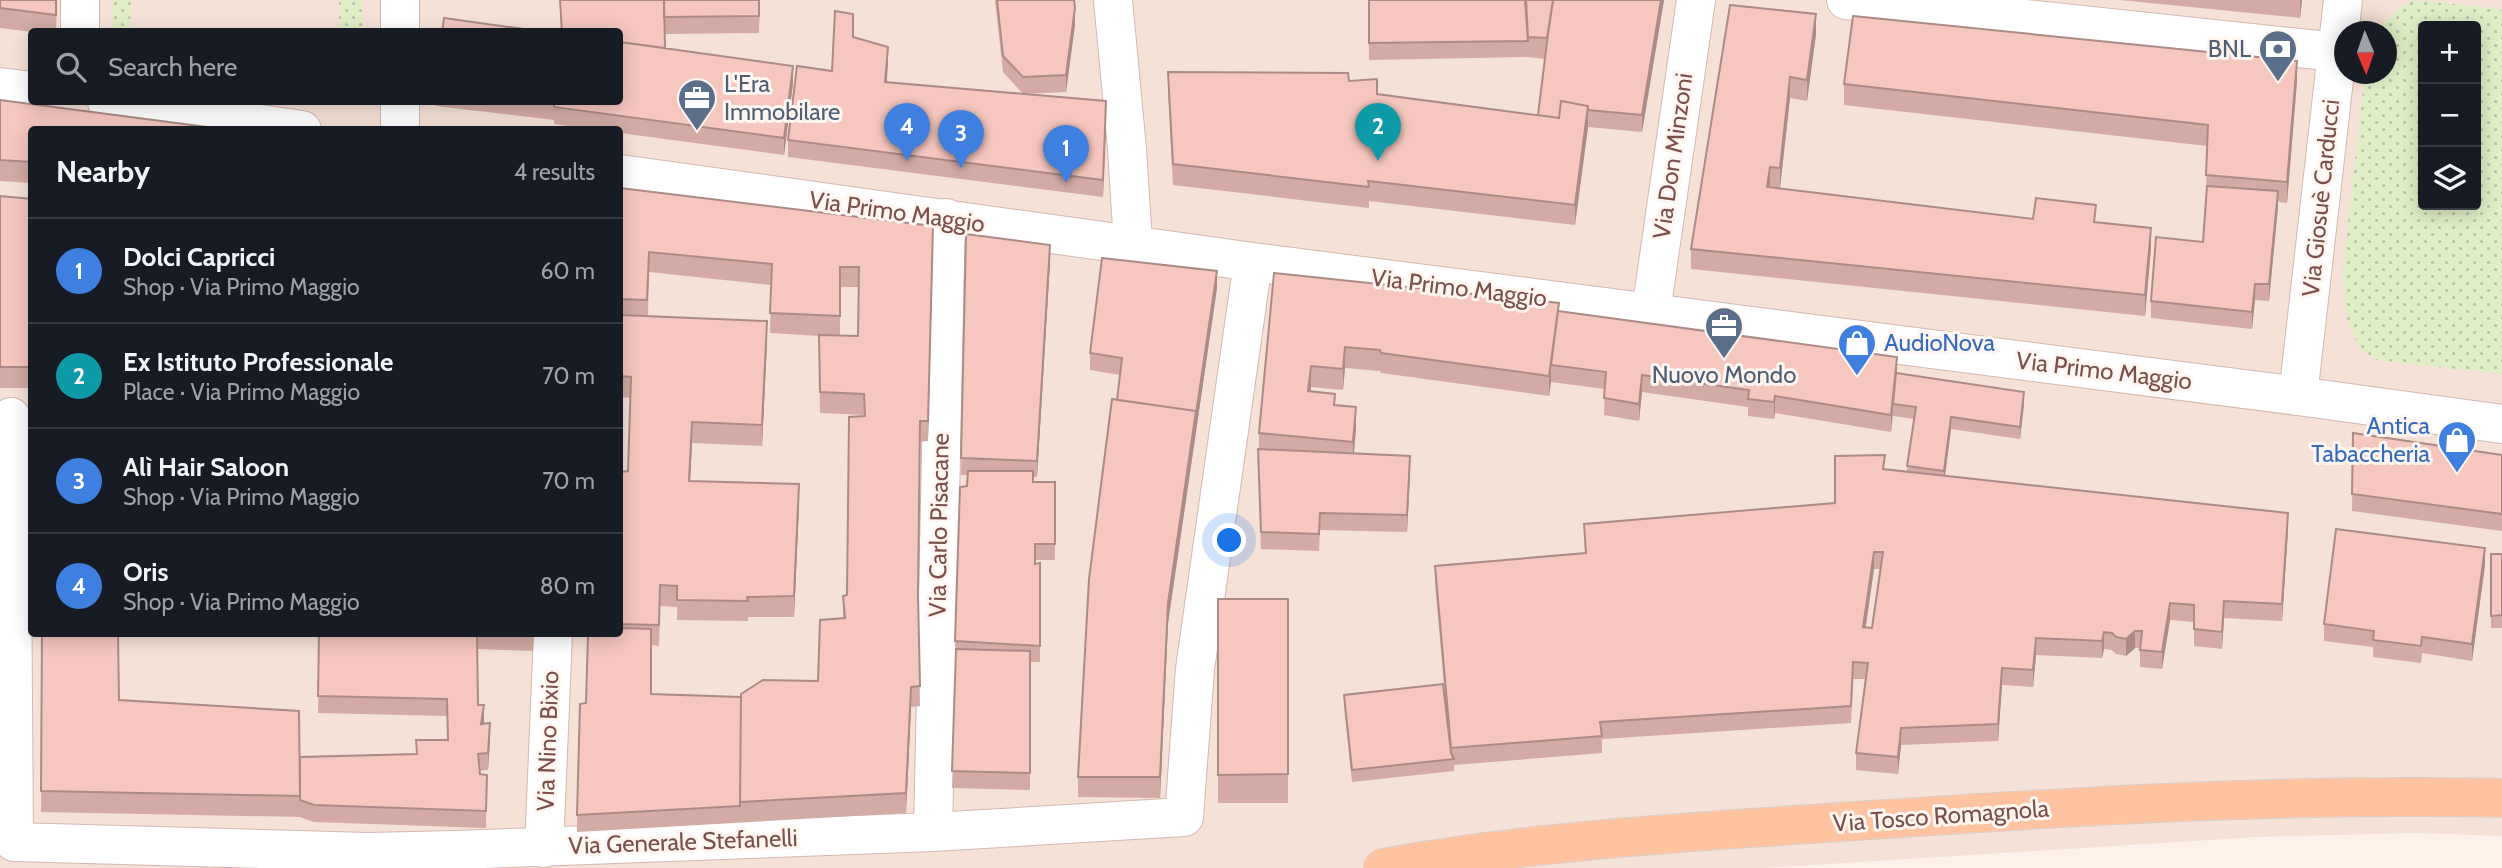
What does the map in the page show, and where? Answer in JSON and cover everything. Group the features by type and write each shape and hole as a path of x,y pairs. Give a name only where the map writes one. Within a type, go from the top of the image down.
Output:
{"main road":[{"name":"Via Tosco Romagnola","path":"1383,868 1548,843 1981,813 2250,799 2396,796 2502,798"}],"street":[{"path":"80,0 80,28"},
{"path":"400,0 400,28"},
{"path":"1113,0 1128,149 1133,244"},
{"name":"Via Don Minzoni","path":"1651,312 1696,0"},
{"path":"1846,0 2020,9 2334,52"},
{"name":"Via Giosuè Carducci","path":"2341,21 2343,0"},
{"name":"Via Giosuè Carducci","path":"2298,396 2334,78"},
{"path":"0,87 28,90"},
{"path":"128,105 274,126"},
{"path":"400,105 400,126"},
{"name":"Via Primo Maggio","path":"623,174 1253,262 2502,424"},
{"name":"Via Carlo Pisacane","path":"933,832 946,218"},
{"name":"Via Generale Stefanelli","path":"24,855 544,848 933,832 1184,817 1195,669 1253,262"},
{"path":"14,417 24,855"},
{"name":"Via Nino Bixio","path":"544,848 553,637"}],"shaded area":[{"path":"0,0 2502,0 2502,836 2416,833 2257,837 1765,868 0,868"}],"green space":[{"path":"113,0 131,0 130,28 113,28"},
{"path":"339,0 362,0 363,28 339,28"},
{"path":"2414,0 2502,9 2502,374 2377,360 2361,350 2347,319 2342,276 2364,84 2397,84 2397,21 2386,21 2400,7"}],"building":[{"path":"0,0 56,0 56,15 0,8"},
{"path":"560,0 664,0 665,48 623,42 623,28 562,28"},
{"path":"664,0 759,0 759,16 664,17"},
{"path":"997,0 1074,0 1066,75 1023,77 1003,56"},
{"path":"1369,0 1525,0 1528,41 1369,43"},
{"path":"1526,0 1553,0 1547,38 1528,37"},
{"path":"1553,0 1661,0 1642,115 1588,110 1588,106 1561,101 1559,118 1538,115"},
{"path":"1730,5 1816,14 1807,80 1790,77 1780,168 1770,167 1767,187 2033,219 2036,198 2096,205 2094,222 2151,228 2145,295 1691,249"},
{"path":"835,11 853,14 853,37 888,47 885,82 1106,101 1103,180 788,140 797,66 832,71"},
{"path":"1853,16 2297,61 2287,182 2206,175 2208,125 1844,84"},
{"path":"444,18 516,28 443,28"},
{"path":"623,42 793,66 784,138 554,107 623,105"},
{"path":"1168,72 1348,73 1349,81 1377,79 1377,94 1559,118 1561,101 1588,106 1575,205 1368,181 1369,187 1173,164"},
{"path":"0,100 199,126 28,126 28,162 0,160"},
{"path":"2207,186 2278,191 2269,284 2255,284 2252,312 2151,301 2156,237 2203,242"},
{"path":"623,188 933,226 928,421 920,421 920,686 911,687 906,793 740,802 741,694 763,680 818,681 820,620 845,618 843,596 847,595 849,417 865,416 864,394 820,392 819,335 858,336 859,267 840,267 840,316 770,313 772,264 649,252 647,300 623,299"},
{"path":"0,196 28,199 28,367 0,367"},
{"path":"966,234 1050,245 1037,461 961,458"},
{"path":"1102,258 1217,271 1196,414 1196,411 1117,400 1122,358 1090,353"},
{"path":"1274,273 1559,303 1549,376 1345,347 1343,369 1311,366 1308,391 1335,394 1334,405 1356,407 1353,442 1259,433"},
{"path":"1558,311 1897,357 1891,415 1775,396 1774,402 1748,399 1749,390 1642,375 1639,404 1604,398 1606,372 1551,365"},
{"path":"623,315 767,321 762,425 692,422 689,481 799,484 794,596 747,597 748,601 677,600 677,586 660,585 659,625 623,624 623,472 628,471 631,377 623,376"},
{"path":"1896,373 2024,392 2020,427 1951,417 1944,471 1907,466 1916,407 1893,404"},
{"path":"1112,399 1196,411 1168,603 1160,777 1078,777 1089,579"},
{"path":"2353,433 2502,455 2502,514 2352,494"},
{"path":"1258,449 1410,456 1407,515 1320,513 1319,534 1261,532"},
{"path":"1885,455 1883,469 2288,513 2282,604 2224,601 2222,632 2194,629 2194,605 2170,603 2162,652 2140,650 2142,631 2135,631 2126,639 2104,632 2102,641 2036,638 2033,670 2002,668 1998,724 1901,728 1898,757 1856,753 1868,663 1853,662 1851,706 1600,722 1602,736 1451,748 1435,566 1586,553 1584,524 1835,503 1835,456","holes":["1874,552 1883,552 1872,628 1863,627"]},
{"path":"968,471 1033,471 1033,482 1055,482 1055,544 1035,544 1035,564 1040,563 1040,646 955,641 960,487 967,486"},
{"path":"2336,529 2485,548 2472,644 2422,637 2421,646 2373,640 2374,631 2324,624"},
{"path":"2491,554 2502,554 2502,615 2491,616"},
{"path":"1218,599 1288,599 1288,774 1218,775"},
{"path":"623,628 651,629 651,694 741,697 740,806 577,815 580,704 586,703 588,637 623,637"},
{"path":"42,637 118,637 119,700 299,711 300,796 41,791"},
{"path":"319,637 477,637 478,705 484,705 481,724 490,723 488,753 478,754 480,774 487,775 486,811 314,805 300,800 300,757 417,754 416,740 448,740 447,699 318,696"},
{"path":"956,649 1030,651 1030,773 952,771"},
{"path":"1443,684 1454,759 1352,770 1344,695"}],"place":[{"name":"BNL","path":"2278,83"},
{"name":"L'Era Immobilare","path":"697,132"},
{"name":"Oris","path":"907,161"},
{"name":"Ex Istituto Professionale","path":"1378,161"},
{"name":"Alì Hair Saloon","path":"961,168"},
{"name":"Dolci Capricci","path":"1066,183"},
{"name":"Nuovo Mondo","path":"1724,360"},
{"name":"AudioNova","path":"1857,377"},
{"name":"Antica Tabaccheria","path":"2457,474"}]}
